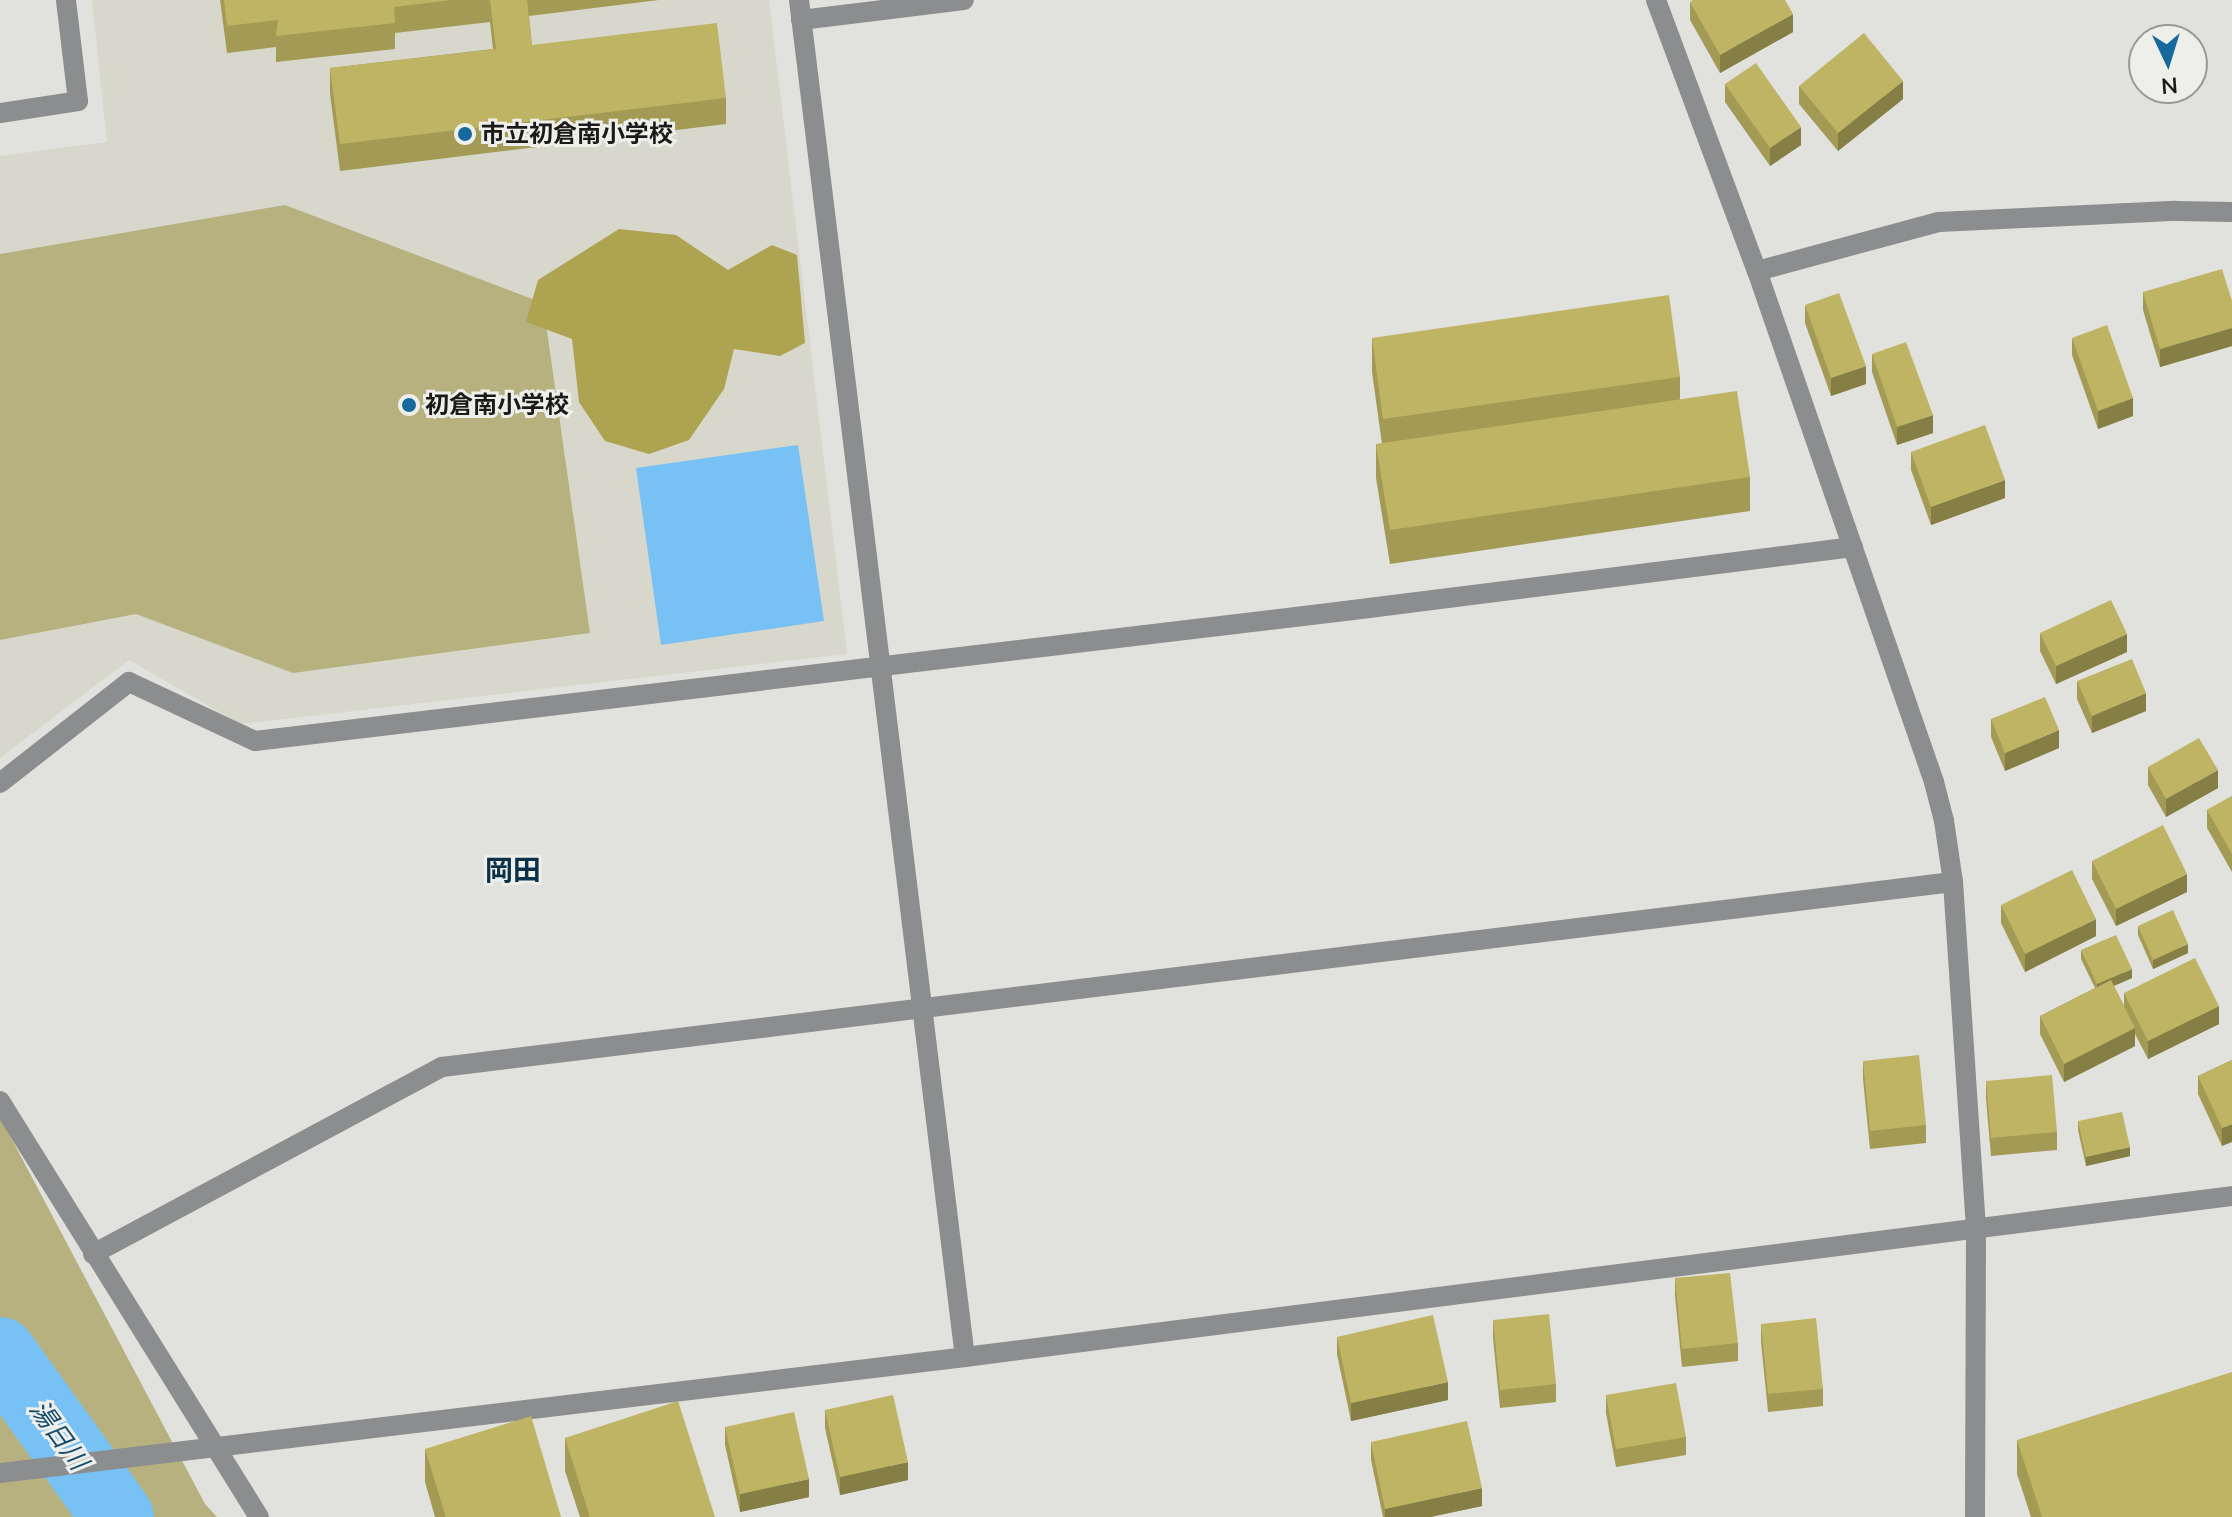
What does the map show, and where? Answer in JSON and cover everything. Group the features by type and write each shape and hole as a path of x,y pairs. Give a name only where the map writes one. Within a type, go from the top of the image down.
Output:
{"street":[{"path":"0,113 78,101 66,0"},
{"path":"964,0 800,10 965,1357"},
{"path":"1656,0 1757,271 1934,782 1944,821 1953,882 1976,1230 1975,1517"},
{"path":"1757,271 1939,222 2176,211 2232,212"},
{"path":"0,783 129,682 255,741 1338,612 1853,547"},
{"path":"93,1254 442,1067 1953,882"},
{"path":"0,1101 206,1450 259,1517"},
{"path":"0,1473 965,1357 2232,1196"}],"shaded area":[{"name":"初倉南小学校","path":"92,0 769,0 847,654 240,724 129,660 0,758 0,156 107,142"},
{"path":"285,205 543,303 590,633 293,673 136,614 0,640 0,254"},
{"path":"619,229 676,235 728,270 772,245 797,255 805,343 780,356 734,349 724,389 689,440 649,454 605,441 579,402 572,339 526,322 538,280"},
{"path":"0,1117 205,1504 217,1517 0,1517"}],"water":[{"path":"798,445 824,621 661,645 636,468"}],"building":[{"path":"224,0 452,0 394,7 395,23 276,36 278,20 227,26"},
{"path":"490,0 527,0 532,45 717,23 726,98 340,144 330,68 496,49"},
{"path":"1785,0 1793,14 1720,55 1690,2"},
{"path":"1864,33 1903,81 1838,133 1799,86"},
{"path":"1756,63 1801,127 1770,148 1725,84"},
{"path":"2222,269 2232,301 2232,328 2160,349 2143,292"},
{"path":"1839,293 1866,366 1831,378 1805,305"},
{"path":"1669,295 1680,377 1383,419 1372,338"},
{"path":"2107,325 2133,398 2098,411 2072,338"},
{"path":"1906,342 1933,415 1897,427 1872,354"},
{"path":"1737,391 1750,477 1390,530 1376,444"},
{"path":"1985,425 2005,480 1931,507 1911,452"},
{"path":"2111,600 2127,634 2056,666 2040,633"},
{"path":"2132,659 2146,693 2092,716 2077,681"},
{"path":"2045,697 2059,730 2005,753 1991,719"},
{"path":"2199,738 2218,770 2166,799 2148,767"},
{"path":"2232,796 2232,854 2207,810"},
{"path":"2163,825 2187,874 2116,909 2092,861"},
{"path":"2072,870 2096,919 2025,954 2001,905"},
{"path":"2173,910 2188,944 2153,960 2138,926"},
{"path":"2116,935 2132,969 2097,984 2081,950"},
{"path":"2195,958 2219,1006 2148,1041 2124,993"},
{"path":"2111,980 2135,1028 2064,1064 2040,1016"},
{"path":"1919,1055 1926,1125 1870,1131 1863,1061"},
{"path":"2232,1060 2232,1124 2222,1128 2198,1076"},
{"path":"2052,1075 2057,1132 1991,1138 1986,1081"},
{"path":"2122,1112 2130,1147 2086,1157 2078,1121"},
{"path":"1730,1273 1738,1343 1682,1349 1675,1278"},
{"path":"1549,1314 1556,1384 1500,1390 1493,1320"},
{"path":"1433,1315 1448,1382 1351,1403 1337,1337"},
{"path":"1816,1318 1823,1389 1768,1394 1761,1324"},
{"path":"2232,1372 2232,1517 2042,1517 2017,1440"},
{"path":"1676,1383 1686,1437 1616,1449 1606,1395"},
{"path":"893,1395 908,1462 840,1477 825,1410"},
{"path":"678,1401 715,1517 590,1517 565,1438"},
{"path":"794,1412 809,1479 740,1494 725,1427"},
{"path":"531,1416 561,1517 446,1517 425,1449"},
{"path":"1467,1421 1482,1488 1385,1509 1371,1442"}],"waterway":[{"name":"湯日川","path":"0,1353 118,1517"}],"place":[{"name":"市立初倉南小学校","path":"465,134"},
{"name":"初倉南小学校","path":"409,405"}],"district":[{"name":"岡田","path":"513,870"}]}
